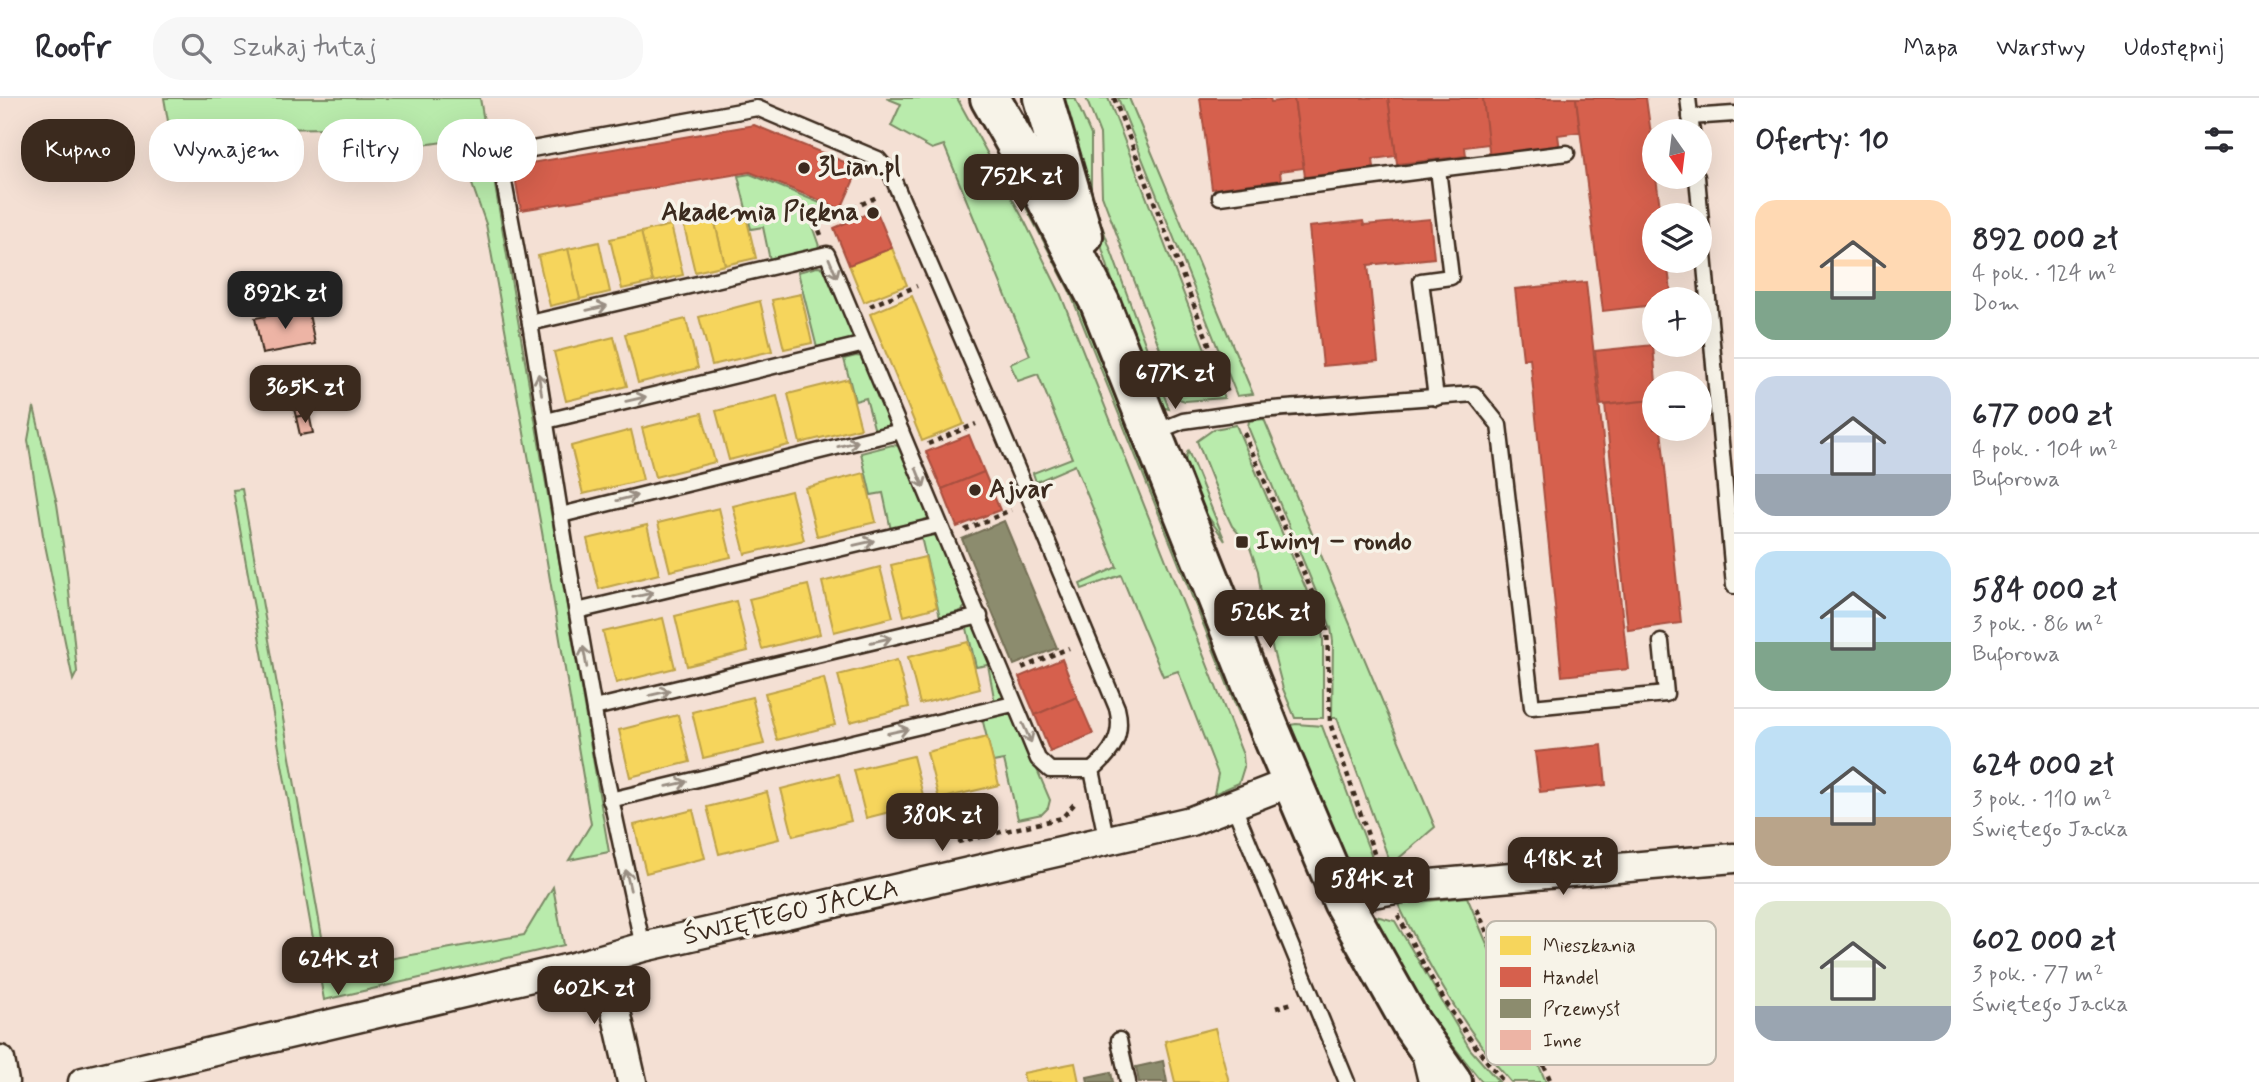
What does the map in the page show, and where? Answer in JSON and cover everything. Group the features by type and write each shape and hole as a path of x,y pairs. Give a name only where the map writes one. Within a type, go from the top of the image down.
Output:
{"main road":[{"path":"990,98 1035,177 1100,303 1291,782 1343,902 1412,1025 1452,1082"},
{"path":"1043,98 1076,205 1100,303"}],"street":[{"name":"ŚWIĘTEGO JACKA","path":"83,1082 604,959 643,947 1107,842 1191,821 1291,782"},
{"path":"1343,902 1355,896 1387,889 1465,880 1734,858"},
{"path":"604,959 632,1082"},
{"path":"0,1060 4,1082"}],"lane":[{"path":"1688,98 1690,119"},
{"path":"530,323 827,254 1038,759 1050,770 1092,770 1109,755 1116,743 1120,730 1117,708 891,174 878,159 757,108 499,155 610,800 643,947"},
{"path":"1712,119 1734,114"},
{"path":"1220,197 1567,153"},
{"path":"1436,398 1420,281 1451,277 1438,169"},
{"path":"1698,189 1727,427 1734,586"},
{"path":"546,421 865,344"},
{"path":"1152,433 1183,421 1260,410 1474,394 1499,425 1532,707 1666,694 1661,642"},
{"path":"561,515 901,431"},
{"path":"577,611 942,532"},
{"path":"594,708 980,616"},
{"path":"610,800 1013,704"},
{"path":"1092,770 1107,842"},
{"path":"1233,804 1347,1082"},
{"path":"1412,1025 1426,1082"},
{"path":"1119,1041 1128,1082"}],"path":[{"path":"1114,98 1232,402"},
{"path":"827,254 817,225 879,195"},
{"path":"852,313 918,286"},
{"path":"1240,423 1327,627 1330,723 1387,889 1413,946 1474,1048 1486,1062"},
{"path":"910,453 976,424"},
{"path":"942,532 1012,510"},
{"path":"1003,677 1069,648"},
{"path":"1465,880 1486,929"},
{"path":"1489,1065 1504,1082"},
{"path":"1544,1065 1551,1082"}],"green space":[{"path":"164,98 480,98 484,119 437,119 437,143 423,145 423,119 318,119 318,128 304,128 304,119 168,119"},
{"path":"886,98 957,98 1025,222 1060,293 1243,755 1244,767 1239,783 1214,794 1218,774 1178,671 1163,676 1121,575 1082,589 1080,584 1117,567 1075,465 1036,482 1033,473 1072,458 1038,374 1018,381 1010,364 1030,355 944,145 932,149 891,126 901,104"},
{"path":"969,98 979,98 1055,242 1249,719 1242,721 1069,290"},
{"path":"1057,98 1075,98 1091,135 1091,196 1169,409 1157,406 1142,368"},
{"path":"1086,98 1108,98 1224,398 1185,401 1179,399 1102,195 1100,134"},
{"path":"1118,98 1129,98 1253,394 1237,396"},
{"path":"750,174 837,210 813,220 812,226 819,246 813,254 771,265 763,227 751,229 738,176"},
{"path":"471,182 494,182 609,852 569,860 591,824 486,224"},
{"path":"817,267 825,268 855,337 849,344 818,352 798,272"},
{"path":"864,357 892,428 876,435 866,398 855,401 844,359"},
{"path":"34,407 57,504 67,571 77,672 73,680 43,535 28,440"},
{"path":"1264,419 1435,827 1391,865 1337,718 1332,718 1331,628 1248,427 1249,421"},
{"path":"1236,425 1321,624 1323,718 1295,718 1283,689 1264,616 1258,571 1249,545 1232,526 1197,441 1214,429"},
{"path":"892,445 900,446 930,518 922,523 891,530 883,493 871,495 861,453"},
{"path":"1188,451 1225,541 1190,485 1185,462"},
{"path":"242,489 326,959 350,966 524,935 553,887 564,945 324,1000 233,490"},
{"path":"937,536 966,598 966,606 961,611 940,617 921,537"},
{"path":"969,623 979,630 1003,687 1003,697 995,703 988,665 976,667 966,624"},
{"path":"1002,713 1011,715 1016,720 1050,800 1048,808 1042,814 1018,819 1004,760 993,762 982,718"},
{"path":"1290,725 1322,726 1382,884 1358,891 1295,740"},
{"path":"1467,897 1486,941 1486,1052 1448,997 1398,904"},
{"path":"1372,915 1395,921 1470,1049 1499,1082 1482,1082 1417,1001"},
{"path":"1497,1065 1539,1065 1546,1082 1511,1082"}],"building: Mieszkania":[{"path":"744,208 756,258 725,265 713,215"},
{"path":"713,215 725,265 695,272 683,222"},
{"path":"671,225 683,275 653,282 641,232"},
{"path":"641,232 653,282 622,289 610,239"},
{"path":"599,242 610,292 580,299 568,249"},
{"path":"892,248 907,285 864,302 849,265"},
{"path":"568,249 580,299 550,306 538,256"},
{"path":"801,294 812,343 784,349 772,300"},
{"path":"912,296 964,424 922,441 870,314"},
{"path":"760,301 772,351 712,365 699,317"},
{"path":"686,319 698,368 638,383 625,334"},
{"path":"614,337 627,386 566,401 554,352"},
{"path":"848,379 861,428 800,443 788,394"},
{"path":"777,396 789,445 729,460 716,411"},
{"path":"702,413 715,462 655,477 642,428"},
{"path":"631,430 643,480 583,494 571,446"},
{"path":"864,473 876,522 817,536 805,488"},
{"path":"791,491 804,540 745,554 733,506"},
{"path":"719,508 731,557 670,571 658,523"},
{"path":"647,525 659,574 599,589 587,539"},
{"path":"925,557 937,607 904,616 891,565"},
{"path":"880,567 893,617 834,632 822,582"},
{"path":"808,585 820,634 762,649 749,599"},
{"path":"736,601 748,651 687,666 675,616"},
{"path":"663,618 675,668 616,683 603,632"},
{"path":"968,642 980,689 920,704 908,657"},
{"path":"897,660 909,707 850,722 838,675"},
{"path":"824,678 835,725 777,740 765,693"},
{"path":"752,697 764,744 703,758 692,712"},
{"path":"678,715 690,762 630,777 619,730"},
{"path":"987,737 999,785 939,799 927,752"},
{"path":"913,756 925,803 866,818 854,770"},
{"path":"839,774 851,821 793,836 781,789"},
{"path":"767,792 779,839 719,854 707,807"},
{"path":"693,810 705,858 646,873 634,825"},
{"path":"1215,1028 1229,1082 1175,1082 1165,1041"},
{"path":"1075,1063 1079,1082 1025,1082 1023,1073"}],"building: Handel":[{"path":"1200,98 1270,98 1271,102 1294,99 1304,168 1280,171 1281,180 1212,189"},
{"path":"1294,98 1388,98 1396,156 1373,159 1374,168 1305,177"},
{"path":"1388,98 1483,98 1489,144 1465,147 1466,156 1397,164"},
{"path":"1483,98 1576,98 1580,132 1558,135 1560,150 1490,159"},
{"path":"1576,98 1646,98 1649,119 1642,119 1642,189 1658,189 1659,203 1642,203 1642,273 1669,273 1670,287 1642,287 1642,306 1603,311"},
{"path":"754,125 859,168 841,209 750,172 521,210 516,182 537,182 537,162"},
{"path":"876,210 892,248 849,265 834,228"},
{"path":"1430,219 1434,258 1368,265 1378,361 1323,366 1309,227 1363,221 1364,225"},
{"path":"1586,282 1628,669 1562,676 1530,358 1523,359 1515,289"},
{"path":"1642,346 1642,357 1654,357 1655,371 1642,371 1642,401 1601,405 1595,351"},
{"path":"1642,401 1642,441 1662,441 1681,623 1628,630 1605,405"},
{"path":"969,435 984,472 942,489 926,452"},
{"path":"984,472 1000,510 957,527 942,489"},
{"path":"1062,659 1077,697 1035,715 1019,677"},
{"path":"1077,697 1093,734 1050,752 1035,715"},
{"path":"1602,745 1606,785 1540,792 1535,752"}],"building: Przemysł":[{"path":"1004,521 1057,648 1014,665 962,539"},
{"path":"1163,1061 1167,1082 1139,1082 1136,1067"},
{"path":"1111,1072 1113,1082 1088,1082 1087,1077"}],"building: Inne":[{"path":"308,309 315,344 262,354 255,318"},
{"path":"304,394 309,414 296,417 291,397"},
{"path":"309,414 313,433 300,435 296,417"}],"place":[{"name":"3Lian.pl","path":"804,168"},
{"name":"Akademia Piękna","path":"873,213"},
{"name":"Ajvar","path":"975,490"},
{"name":"Iwiny – rondo","path":"1242,542"}]}
